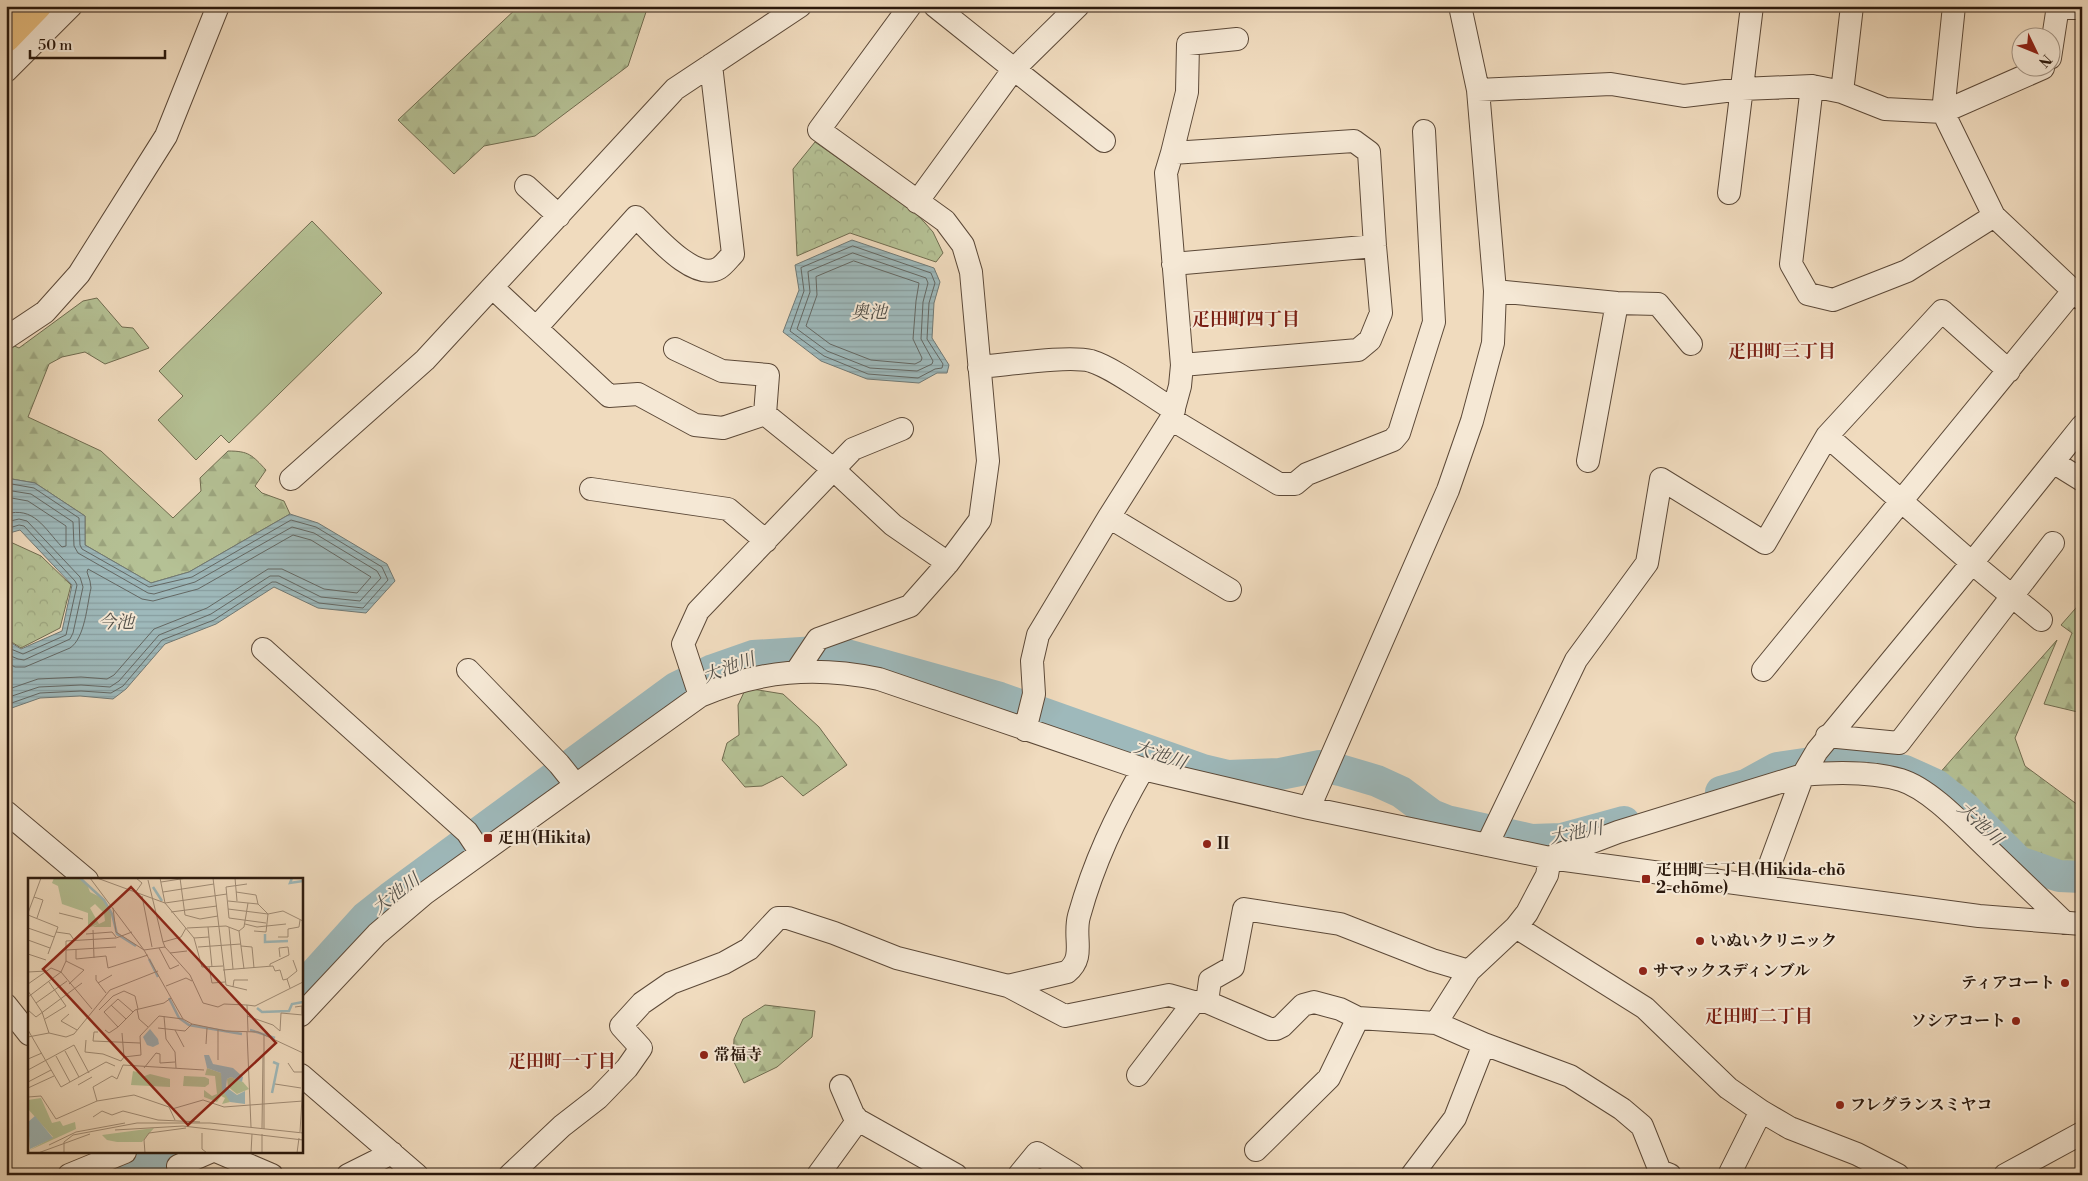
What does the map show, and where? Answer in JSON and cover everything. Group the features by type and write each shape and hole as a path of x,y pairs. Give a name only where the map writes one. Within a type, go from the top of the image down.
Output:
{"highway":[{"path":"6,14 14,6"},
{"path":"6,38 37,6"}],"street":[{"path":"6,71 71,6"},
{"path":"6,338 45,312 79,274 166,136 218,6"},
{"path":"291,479 425,360 675,89 800,6"},
{"path":"799,667 818,639 910,606 948,563 980,520 988,462 971,272 963,245 945,222 819,130 910,6"},
{"path":"935,6 1104,141"},
{"path":"917,202 1013,70 1078,6"},
{"path":"1309,808 1448,490 1472,421 1493,343 1495,291 1478,90 1460,6"},
{"path":"1729,193 1752,6"},
{"path":"1842,92 1852,6"},
{"path":"1763,670 1901,499 2009,371 2077,295 1994,216 1943,112 1954,6"},
{"path":"2055,28 2058,7 2082,8"},
{"path":"1026,724 1034,694 1032,661 1038,635 1172,414 1180,386 1182,365 1166,173 1187,92 1188,44 1236,39"},
{"path":"536,328 636,217 683,262 701,271 719,269 733,254 710,65"},
{"path":"1478,90 1611,84 1684,96 1742,89 1812,86 1842,92 1885,109 1943,112 2020,78"},
{"path":"1812,86 1791,264 1808,294 1833,300 1907,270 1994,216"},
{"path":"980,367 1066,360 1089,361 1103,367 1279,484 1295,484 1307,474 1393,440 1398,433 1434,322 1424,131"},
{"path":"1172,153 1354,141 1369,152 1381,313 1370,340 1358,350 1182,365"},
{"path":"526,186 559,216"},
{"path":"1173,264 1375,246"},
{"path":"493,288 609,396 638,394 695,425 723,428 765,414"},
{"path":"1495,291 1617,303 1658,304 1690,344"},
{"path":"1588,461 1617,303"},
{"path":"1490,838 1576,660 1647,563 1661,479 1765,543 1827,436 1942,311 2009,371"},
{"path":"675,349 722,371 768,375 765,414"},
{"path":"765,414 832,470 893,525 948,563"},
{"path":"1762,886 1803,775 1822,743 1972,563 2082,426"},
{"path":"700,696 684,644 698,612 853,449 902,429"},
{"path":"1827,436 1972,563 2041,620"},
{"path":"2053,462 2082,480"},
{"path":"591,489 728,509 766,541"},
{"path":"1109,517 1230,590"},
{"path":"1822,743 1899,743 2053,543"},
{"path":"263,649 475,844"},
{"path":"302,1014 377,934 424,894 475,844 568,776 700,696 748,679 799,667 850,673 880,679 1026,724 1143,769 1309,808 1490,838 1550,858 1979,916 2073,924"},
{"path":"468,670 568,776"},
{"path":"1008,986 1066,972 1073,967 1078,958 1077,924 1084,896 1115,817 1143,769"},
{"path":"1550,858 1618,832 1803,775 1832,773 1868,774 1903,781 1924,793 1950,813 2073,924"},
{"path":"6,812 85,878"},
{"path":"1436,1023 1469,971 1516,927 1527,913 1548,875 1550,858"},
{"path":"1138,1075 1201,1002 1210,980 1233,967 1244,909 1340,924 1432,960 1469,971"},
{"path":"510,1175 562,1126 598,1098 627,1068 641,1048 621,1026 642,1003 671,983 724,963 748,949 778,918 788,918 834,933 897,958 1008,986 1065,1016 1169,995 1201,1002 1270,1029 1282,1026 1307,1003 1314,1002 1340,1009 1358,1018 1436,1023 1484,1044 1570,1076 1622,1109 1642,1126 1662,1173"},
{"path":"1516,927 1644,1008 1728,1088 1761,1111 1790,1128 1857,1154 1898,1175"},
{"path":"6,1005 28,1034"},
{"path":"1256,1150 1329,1078 1358,1018"},
{"path":"6,1020 28,1034"},
{"path":"1412,1175 1455,1118 1484,1044"},
{"path":"302,1076 417,1175"},
{"path":"841,1086 853,1114 858,1120 956,1175"},
{"path":"1729,1175 1761,1111"},
{"path":"818,1175 858,1120"},
{"path":"2013,1173 2082,1134"},
{"path":"347,1174 392,1153"},
{"path":"1019,1175 1037,1153 1073,1175"},
{"path":"69,1175 120,1154"},
{"path":"200,1156 272,1175"}],"green space":[{"path":"519,6 648,6 628,66 535,136 484,146 454,174 398,120"},
{"path":"815,142 917,214 933,232 943,253 936,262 850,233 797,256 793,169"},
{"path":"312,221 382,293 229,443 221,435 196,460 158,420 183,396 159,371"},
{"path":"97,298 122,327 133,328 149,348 105,364 85,352 62,357 49,364 28,417 101,451 173,518 201,491 200,478 228,451 250,455 266,470 255,486 262,493 284,501 290,514 189,572 151,583 85,545 85,516 35,483 6,478 6,346 10,344 19,348 83,301"},
{"path":"6,540 41,556 71,585 60,628 21,648 10,641 6,642"},
{"path":"2082,601 2082,713 2044,704 2072,633 2061,625"},
{"path":"2057,640 2015,738 2025,766 2082,808 2082,867 2031,857 1937,776"},
{"path":"746,688 783,694 819,727 847,765 803,796 782,776 762,786 745,787 722,760 727,743 739,735 738,705"},
{"path":"765,1005 815,1011 812,1037 777,1067 744,1083 733,1060 734,1039 743,1019"}],"water":[{"name":"奥池","path":"852,240 934,268 940,282 934,303 932,338 949,365 947,373 937,373 919,383 867,379 821,361 783,332 799,290 795,265"},
{"name":"今池","path":"6,478 35,483 85,516 85,545 151,583 189,572 290,514 318,523 387,564 395,581 366,613 318,608 274,587 216,624 165,644 126,689 113,699 80,696 40,698 6,710 6,643 10,642 21,649 62,631 72,585 20,530 6,534"}],"waterway":[{"name":"大池川","path":"302,988 366,917 390,898 676,688 713,670 753,656 832,651 1000,698 1203,770 1228,776 1280,774 1320,766 1340,770 1377,781 1401,792 1432,815 1447,821 1532,840 1562,839 1624,822"},
{"name":"大池川","path":"1721,792 1746,785 1777,768 1825,761 1863,763 1905,771 1936,785 1966,809 2019,862 2059,876 2082,877"},
{"name":"大池川","path":"113,1175 164,1154"}],"place":[{"name":"疋田 (Hikita)","path":"488,838"},
{"name":"II","path":"1207,844"},
{"name":"疋田町二丁目 (Hikida-chō 2-chōme)","path":"1646,879"},
{"name":"いぬいクリニック","path":"1700,941"},
{"name":"サマックスディンブル","path":"1643,971"},
{"name":"ティアコート","path":"2065,983"},
{"name":"ソシアコート","path":"2016,1021"},
{"name":"常福寺","path":"704,1055"},
{"name":"フレグランスミヤコ","path":"1840,1105"}],"district":[{"name":"疋田町四丁目","path":"1246,319"},
{"name":"疋田町三丁目","path":"1782,351"},
{"name":"疋田町二丁目","path":"1759,1016"},
{"name":"疋田町一丁目","path":"562,1061"}]}
